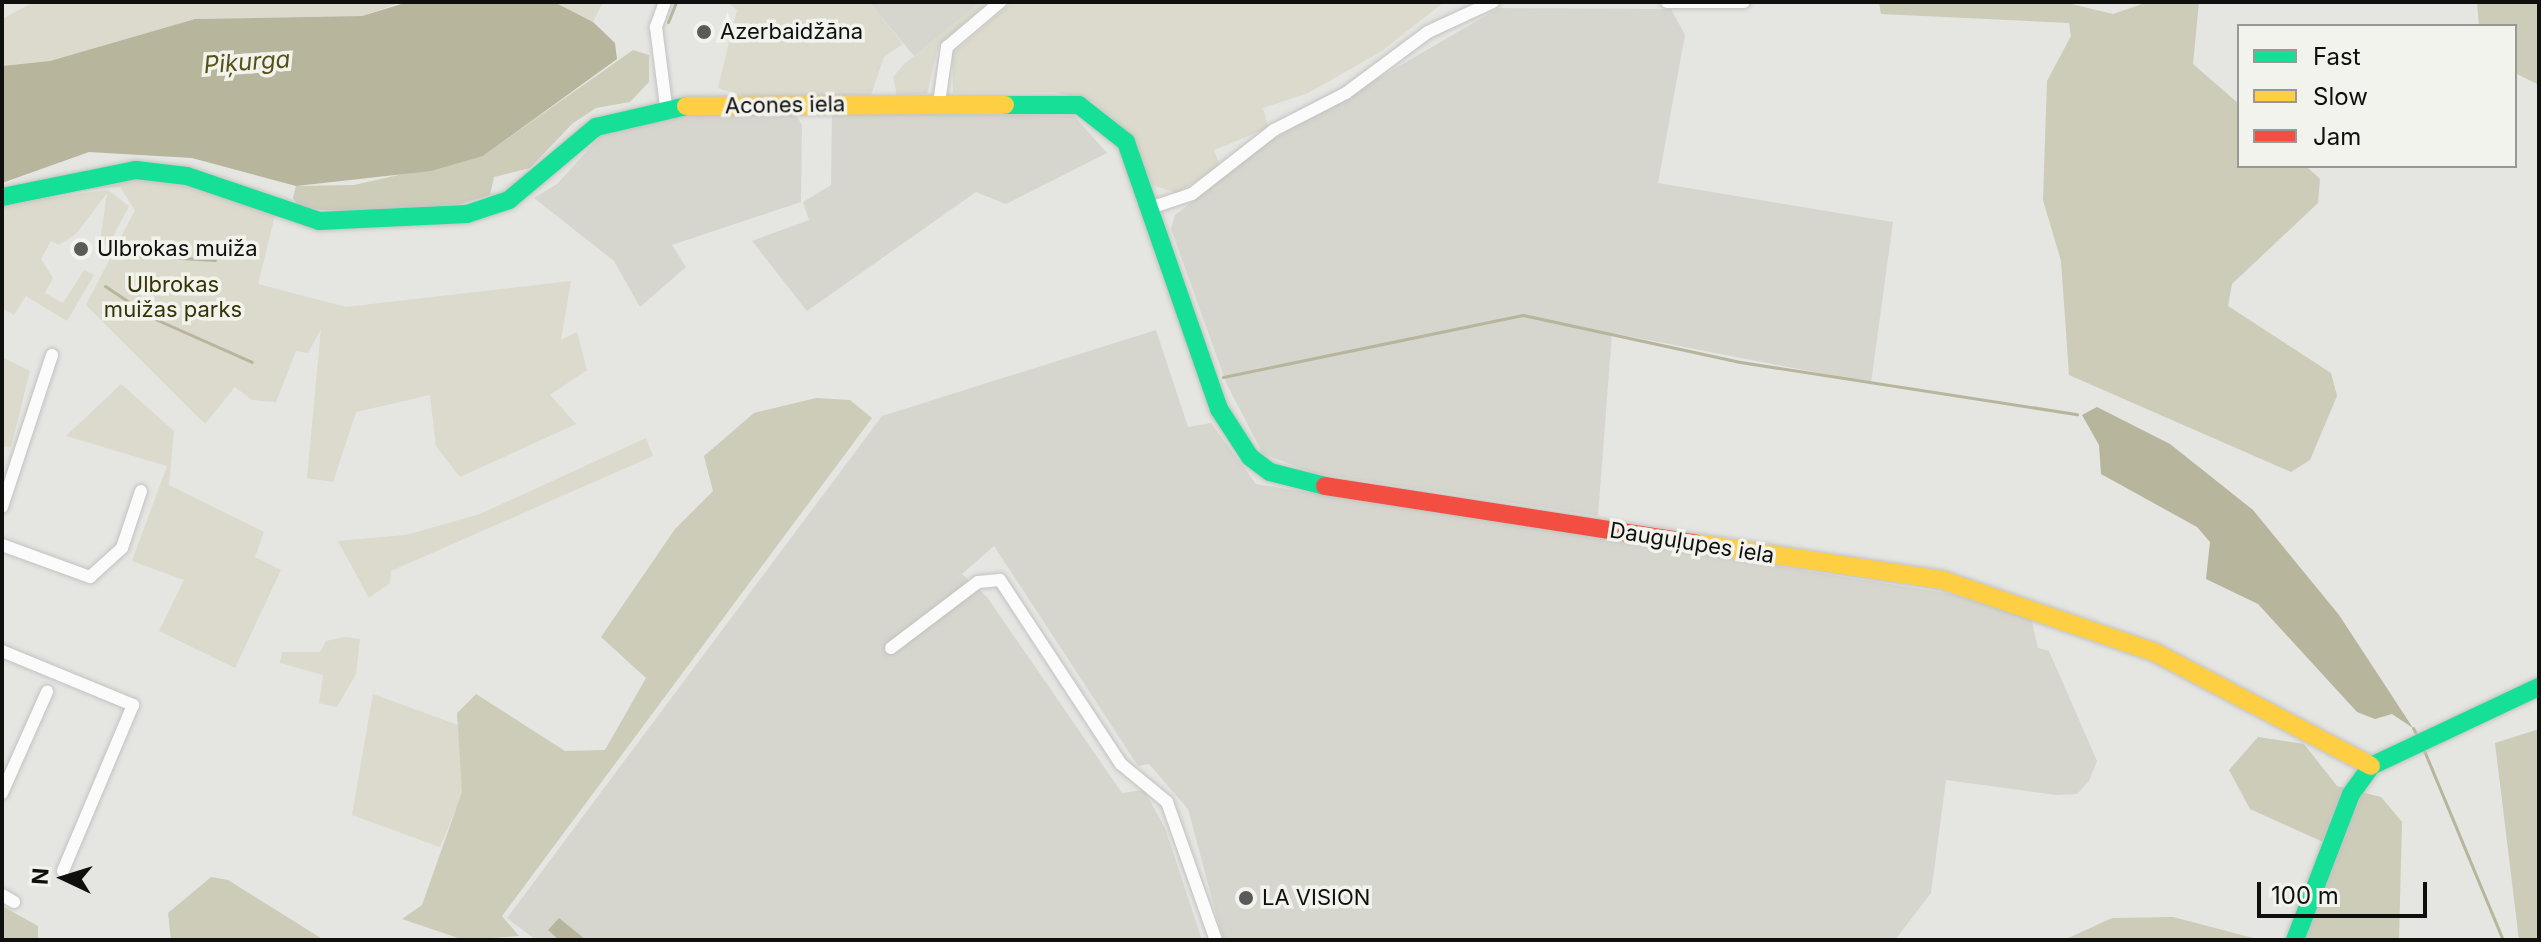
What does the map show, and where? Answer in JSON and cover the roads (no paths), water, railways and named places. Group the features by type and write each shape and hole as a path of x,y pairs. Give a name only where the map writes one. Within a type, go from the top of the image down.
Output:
{"street":[{"path":"665,2 656,27 666,106"},
{"path":"939,103 947,47 1000,2"},
{"path":"1153,207 1192,194 1274,130 1346,93 1428,32 1493,2"},
{"path":"1667,2 1744,2"},
{"name":"Acones iela","path":"2,197 136,170 187,176 319,221 438,218 509,200 596,127 666,106 939,103 1079,105 1126,142 1153,207"},
{"name":"Dauguļupes iela","path":"1153,207 1219,409 1250,457 1270,472 1334,488 1942,580 2154,652 2371,766"},
{"path":"2,507 52,355"},
{"path":"2,545 90,577 103,569 122,548 141,491"},
{"path":"891,648 978,582 1000,580 1121,764 1155,786 1178,826 1216,940"},
{"path":"2,651 133,705 63,871"},
{"path":"2295,940 2351,794 2371,766 2539,687"},
{"path":"2,793 5,777 47,692"},
{"path":"2,895 14,902"}],"water":[{"name":"Piķurga","path":"408,2 554,2 593,22 615,43 617,59 483,156 431,171 296,186 192,158 89,152 2,183 2,66 50,61 195,19 362,16"},
{"path":"2097,407 2170,444 2253,510 2339,615 2413,728 2392,714 2375,719 2357,712 2258,604 2206,579 2210,542 2197,527 2101,474 2099,445 2082,415"},
{"path":"559,918 586,940 559,940 548,930"}],"waterway":[{"path":"668,22 676,2"},
{"path":"130,255 215,260"},
{"path":"105,286 153,318 252,362"},
{"path":"1223,377 1523,315 1740,362 2077,414"},
{"path":"2413,728 2418,737"},
{"path":"2423,748 2503,940"}],"place":[{"name":"Azerbaidžāna","path":"704,32"},
{"name":"Ulbrokas muiža","path":"81,249"},
{"name":"LA VISION","path":"1246,898"}],"park label":[{"name":"Ulbrokas muižas parks","path":"173,296"}]}
